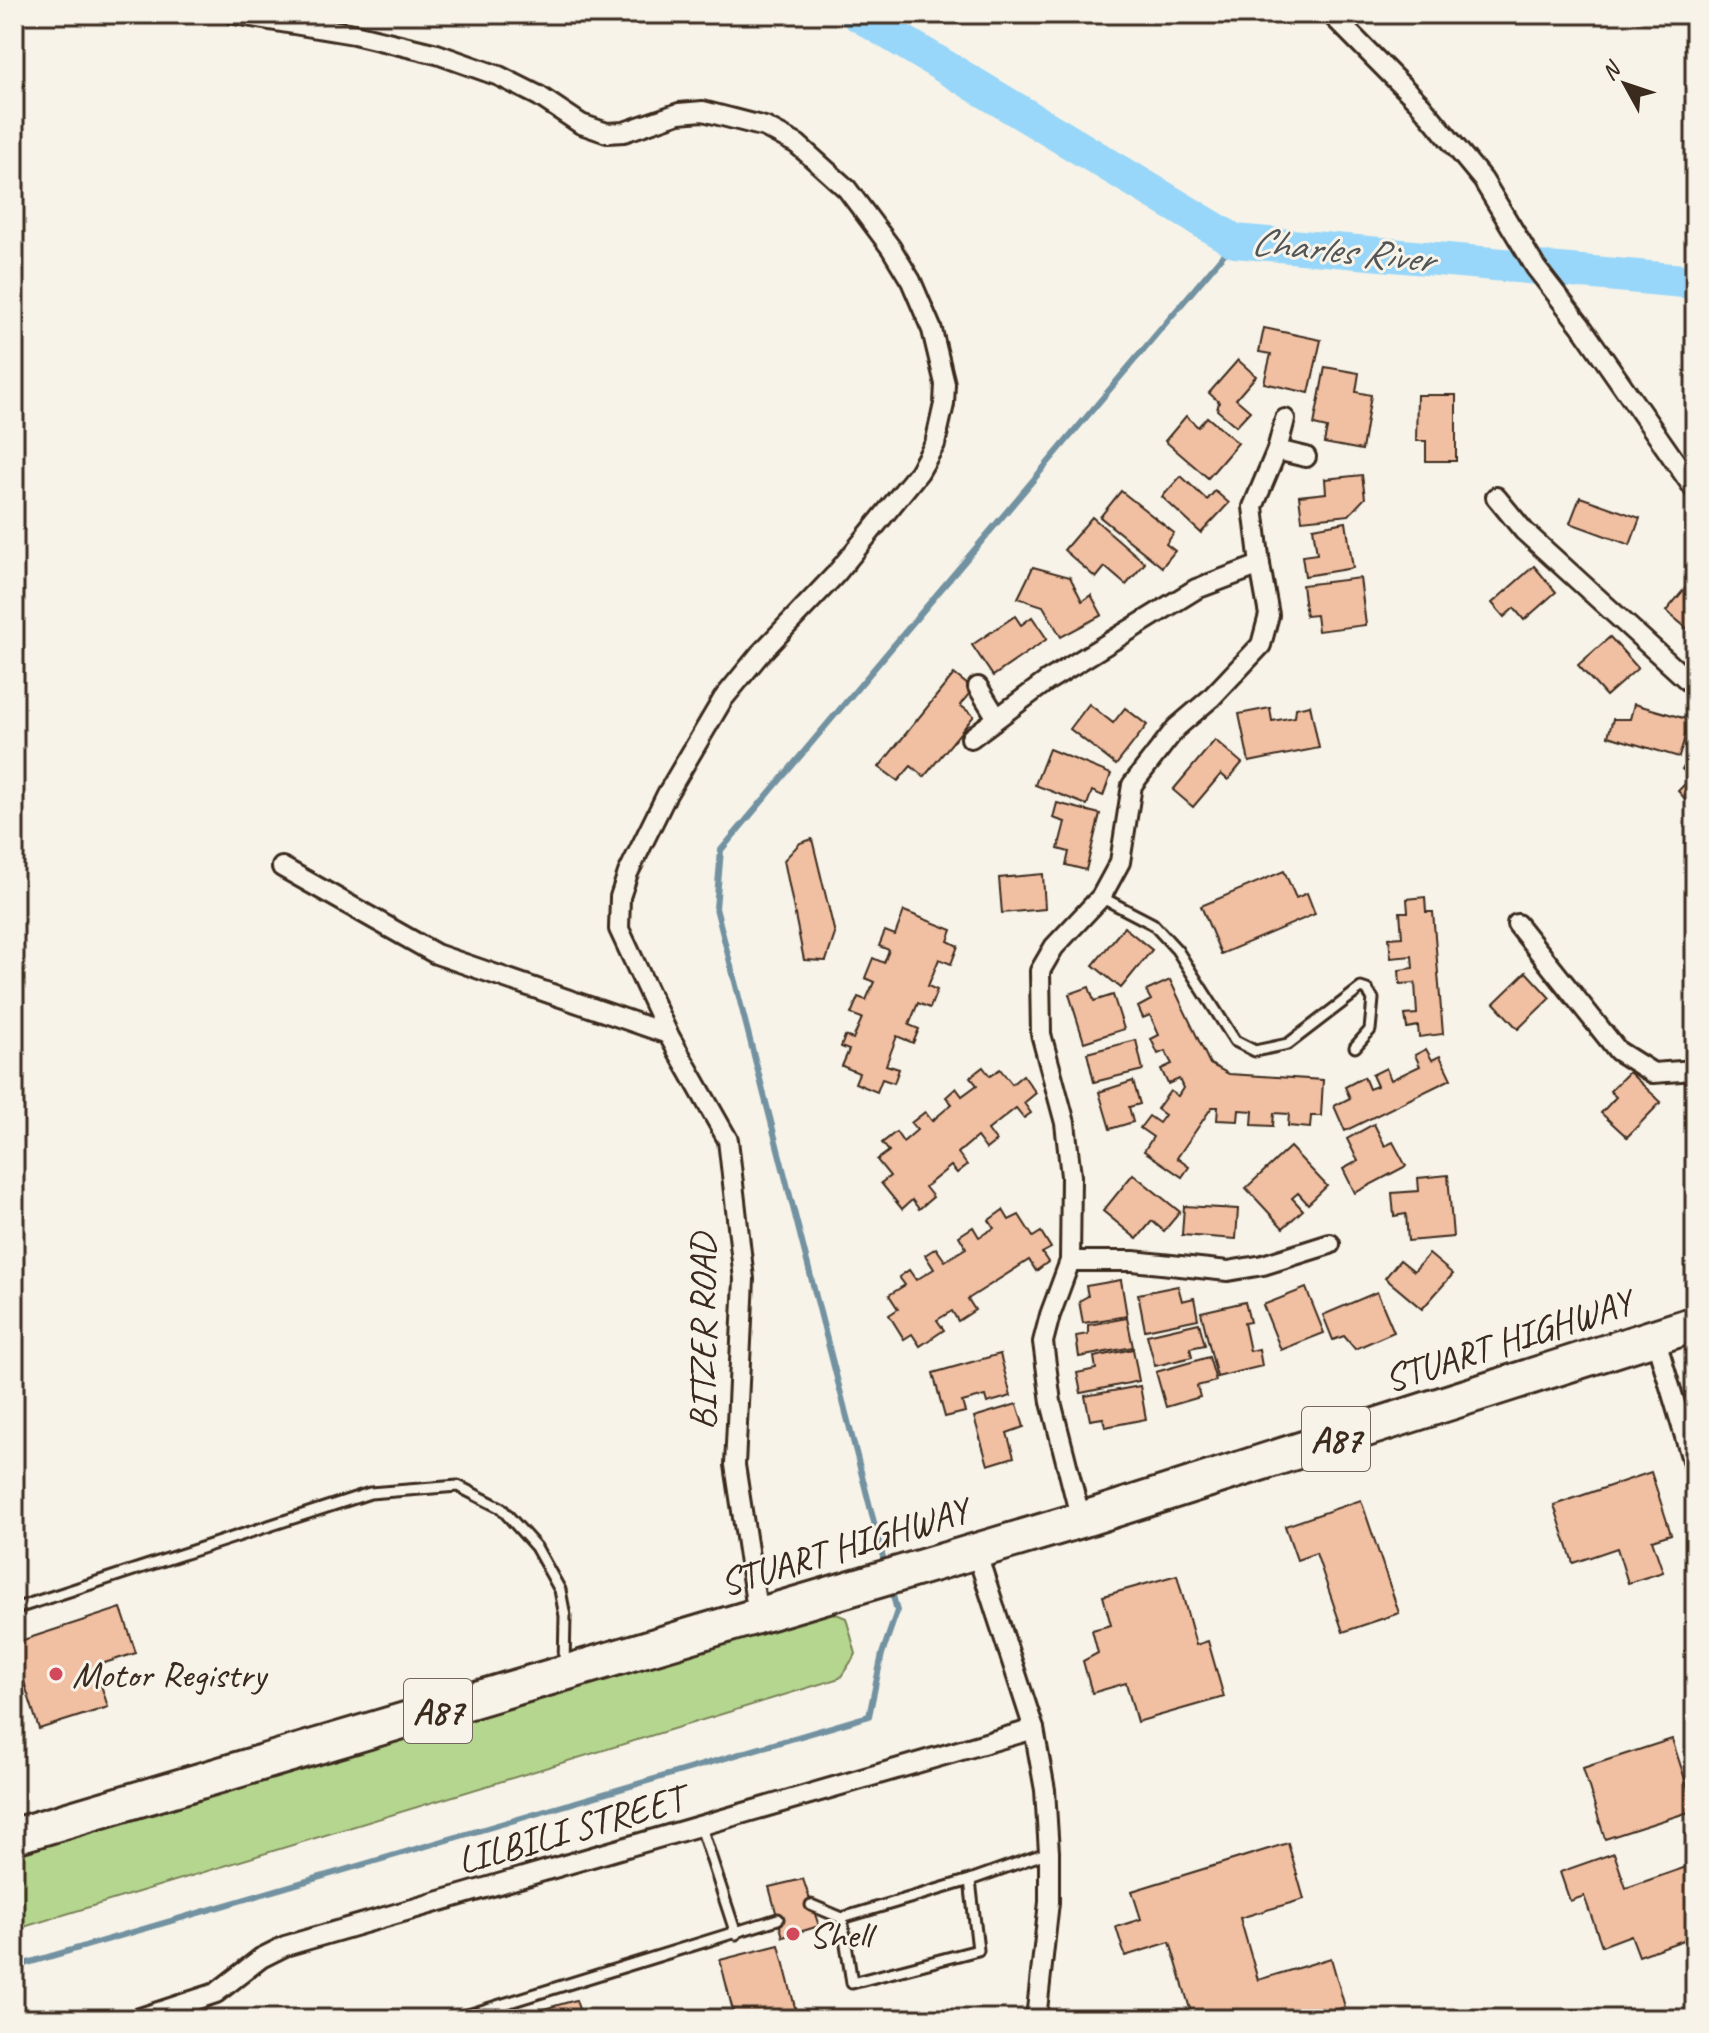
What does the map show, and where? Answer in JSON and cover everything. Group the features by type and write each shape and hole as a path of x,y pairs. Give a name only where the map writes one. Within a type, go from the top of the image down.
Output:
{"highway":[{"name":"STUART HIGHWAY","path":"14,1836 1081,1520 1695,1324"}],"street":[{"name":"BITZER ROAD","path":"234,14 354,34 437,54 499,76 539,96 581,124 607,133 624,132 679,113 703,111 765,127 797,144 847,189 891,248 911,281 932,330 945,384 942,423 930,453 882,520 723,699 694,745 628,873 620,897 619,929 668,1034 728,1140 744,1279 735,1465 758,1616"},
{"path":"1331,14 1421,105 1483,180 1536,268 1581,326 1695,490"},
{"path":"1081,1520 1051,1402 1043,1342 1070,1261 1071,1176 1065,1123 1041,1034 1040,971 1054,947 1101,897 1120,862 1132,785 1176,728 1211,698 1261,645 1269,615 1253,507 1277,450 1285,419"},
{"path":"1277,450 1306,457"},
{"path":"1496,497 1524,531 1695,687"},
{"path":"971,738 1047,681 1196,589 1260,565"},
{"path":"978,687 997,718"},
{"path":"282,867 436,954 668,1034"},
{"path":"1517,924 1618,1051 1653,1073 1695,1070"},
{"path":"1070,1261 1133,1261 1228,1271 1263,1265 1330,1244"},
{"path":"1655,1337 1695,1470"},
{"path":"976,1551 1034,1729 1045,1790 1049,1902 1036,2019"},
{"name":"LILBILI STREET","path":"137,2019 216,1993 261,1958 285,1946 1034,1729"}],"lane":[{"path":"1101,897 1153,924 1177,950 1235,1041 1255,1051 1288,1044 1361,988 1367,990 1373,999 1370,1030 1355,1047"},
{"path":"14,1609 370,1493 458,1486 501,1508 536,1547 560,1590 565,1616 563,1674"},
{"path":"701,1827 736,1934"},
{"path":"811,1905 842,1918 970,1880 1049,1852"},
{"path":"842,1918 852,1983 978,1950 970,1880"},
{"path":"455,2019 778,1919"}],"green space":[{"path":"807,1602 846,1618 856,1654 840,1678 14,1930 14,1836"}],"building":[{"path":"1264,328 1321,340 1309,393 1264,383 1271,354 1259,352"},
{"path":"1238,360 1256,376 1236,399 1250,411 1236,426 1217,410 1219,402 1209,393"},
{"path":"1325,367 1359,373 1356,392 1371,395 1362,450 1324,443 1327,428 1314,425"},
{"path":"1417,395 1456,395 1456,461 1426,461 1426,441 1416,441"},
{"path":"1186,416 1198,427 1207,417 1238,443 1208,478 1165,441"},
{"path":"1362,475 1365,498 1349,515 1302,520 1299,496 1326,493 1325,479"},
{"path":"1181,476 1207,500 1215,491 1229,503 1201,533 1162,497"},
{"path":"1121,491 1174,533 1166,544 1175,551 1162,567 1100,517"},
{"path":"1580,497 1640,518 1630,545 1570,523"},
{"path":"1092,517 1145,563 1126,585 1105,567 1096,578 1064,550"},
{"path":"1346,522 1353,568 1305,576 1302,556 1317,554 1313,528"},
{"path":"1534,566 1556,592 1524,620 1514,608 1504,617 1492,603"},
{"path":"1033,567 1070,577 1082,601 1091,595 1102,615 1061,637 1043,606 1018,598"},
{"path":"1360,578 1366,625 1318,631 1316,615 1306,616 1302,585"},
{"path":"1692,580 1695,583 1695,635 1666,611"},
{"path":"1015,616 1021,625 1032,617 1047,639 993,676 972,645"},
{"path":"1610,637 1638,668 1606,696 1578,665"},
{"path":"954,674 973,689 960,705 974,716 924,777 911,766 898,781 879,767"},
{"path":"1089,704 1113,723 1125,708 1147,725 1116,765 1070,729"},
{"path":"1634,704 1690,720 1679,757 1608,736 1613,719 1630,719"},
{"path":"1310,705 1319,748 1249,762 1239,714 1270,708 1272,721 1295,717 1296,708"},
{"path":"1215,740 1242,763 1228,780 1221,774 1193,807 1173,790"},
{"path":"1049,749 1111,774 1103,796 1092,791 1087,805 1035,785"},
{"path":"1695,757 1695,810 1678,791 1691,778 1682,769"},
{"path":"1057,803 1100,814 1086,870 1066,865 1069,852 1058,849 1065,822 1053,818"},
{"path":"812,839 835,934 826,961 804,960 784,860 800,843"},
{"path":"1284,871 1296,898 1307,893 1315,914 1221,954 1201,906"},
{"path":"1043,874 1045,909 1002,913 999,878"},
{"path":"1425,897 1426,912 1433,912 1443,1034 1419,1037 1418,1026 1407,1028 1405,1015 1417,1014 1415,983 1400,984 1399,970 1413,968 1412,956 1391,958 1389,938 1402,937 1400,912 1408,912 1407,899"},
{"path":"904,911 952,930 948,941 958,946 951,964 939,959 928,986 937,990 930,1008 918,1003 909,1025 919,1029 913,1043 897,1036 886,1065 899,1069 894,1083 882,1079 877,1092 855,1083 859,1073 842,1066 849,1050 841,1047 845,1036 853,1039 862,1018 851,1014 858,997 866,1000 874,982 865,978 873,958 884,963 889,950 879,946 885,931 895,935"},
{"path":"1124,927 1152,950 1121,988 1093,965"},
{"path":"1526,972 1550,998 1518,1029 1494,1003"},
{"path":"1170,980 1210,1064 1229,1074 1323,1080 1321,1116 1311,1116 1310,1128 1288,1126 1289,1114 1274,1113 1273,1126 1252,1125 1253,1111 1239,1110 1238,1121 1217,1120 1218,1107 1212,1107 1177,1158 1189,1167 1182,1177 1144,1151 1153,1137 1140,1128 1149,1116 1159,1123 1165,1115 1157,1109 1170,1091 1178,1096 1183,1088 1179,1079 1168,1084 1161,1069 1172,1064 1165,1051 1158,1054 1151,1039 1159,1035 1150,1015 1143,1018 1138,1007 1151,1000 1146,991"},
{"path":"1089,987 1094,1001 1113,995 1124,1029 1084,1042 1069,994"},
{"path":"1136,1040 1143,1070 1094,1082 1087,1053"},
{"path":"1426,1049 1432,1060 1440,1056 1451,1079 1345,1131 1334,1106 1350,1098 1345,1087 1364,1077 1369,1089 1377,1086 1372,1075 1386,1068 1391,1080 1420,1066 1415,1055"},
{"path":"983,1067 990,1076 1000,1069 1012,1084 1023,1075 1036,1093 1024,1103 1031,1113 1024,1118 1016,1108 988,1130 996,1141 986,1149 977,1137 958,1153 967,1165 957,1173 951,1166 925,1187 933,1197 919,1209 912,1200 902,1209 881,1183 890,1176 877,1160 889,1151 882,1143 896,1132 903,1142 917,1130 911,1123 925,1112 932,1121 952,1104 946,1097 956,1088 962,1096 977,1085 970,1077"},
{"path":"1629,1072 1661,1102 1627,1137 1601,1113 1616,1097 1610,1091"},
{"path":"1133,1081 1140,1104 1129,1107 1133,1122 1110,1129 1099,1092"},
{"path":"1374,1124 1385,1146 1393,1142 1406,1166 1355,1193 1343,1169 1358,1161 1347,1139"},
{"path":"1290,1147 1327,1186 1308,1204 1298,1193 1292,1198 1303,1210 1283,1228 1246,1188"},
{"path":"1133,1174 1180,1212 1164,1231 1152,1221 1137,1239 1103,1211"},
{"path":"1448,1175 1453,1237 1408,1241 1406,1214 1394,1216 1392,1193 1419,1191 1418,1178"},
{"path":"1184,1206 1238,1209 1236,1239 1182,1235"},
{"path":"1003,1210 1009,1220 1019,1215 1033,1237 1041,1232 1051,1248 1042,1253 1048,1262 1036,1271 1029,1260 968,1299 975,1310 958,1321 952,1311 937,1320 944,1330 920,1346 912,1334 904,1339 889,1315 898,1309 889,1295 905,1285 899,1277 909,1270 916,1280 934,1269 925,1255 936,1248 945,1261 966,1248 959,1236 973,1227 979,1237 994,1228 989,1220"},
{"path":"1429,1254 1453,1274 1422,1309 1385,1278 1400,1260 1414,1271"},
{"path":"1121,1280 1127,1316 1083,1323 1079,1301 1088,1296 1086,1286"},
{"path":"1178,1286 1182,1301 1194,1298 1198,1319 1145,1330 1138,1294"},
{"path":"1306,1288 1324,1333 1281,1350 1263,1305"},
{"path":"1377,1292 1394,1332 1355,1349 1344,1336 1333,1340 1323,1315"},
{"path":"1245,1302 1250,1322 1244,1323 1250,1351 1259,1349 1262,1366 1217,1377 1201,1312"},
{"path":"1127,1318 1133,1347 1079,1357 1076,1336 1088,1334 1088,1325"},
{"path":"1199,1323 1205,1345 1190,1348 1192,1357 1155,1366 1147,1335"},
{"path":"1133,1349 1139,1381 1081,1393 1077,1373 1096,1369 1094,1357"},
{"path":"1000,1354 1011,1396 987,1403 985,1396 962,1402 965,1412 945,1417 933,1373"},
{"path":"1209,1357 1216,1381 1197,1386 1200,1397 1166,1407 1156,1372"},
{"path":"1140,1386 1146,1419 1105,1427 1103,1418 1090,1420 1085,1396"},
{"path":"1017,1404 1024,1427 1007,1433 1014,1457 988,1465 974,1417"},
{"path":"1651,1472 1671,1534 1652,1540 1663,1572 1628,1583 1617,1548 1573,1563 1554,1505"},
{"path":"1361,1500 1399,1613 1343,1632 1316,1553 1297,1560 1285,1526"},
{"path":"1177,1575 1196,1645 1208,1641 1224,1697 1137,1722 1126,1683 1092,1693 1083,1661 1098,1653 1092,1630 1111,1625 1103,1596"},
{"name":"Motor Registry","path":"121,1608 136,1653 95,1666 108,1707 39,1729 24,1682 14,1685 14,1643"},
{"path":"1672,1739 1695,1810 1605,1839 1583,1768"},
{"path":"1288,1843 1304,1899 1240,1918 1258,1980 1331,1958 1345,2007 1306,2019 1193,2019 1170,1942 1125,1956 1116,1927 1141,1919 1132,1891"},
{"path":"1614,1853 1626,1888 1695,1864 1695,1936 1639,1956 1631,1935 1602,1946 1584,1896 1570,1901 1560,1872"},
{"path":"803,1879 819,1926 783,1937 769,1887"},
{"path":"779,1945 798,2019 735,2019 720,1960"},
{"path":"576,2000 582,2019 508,2019"}],"waterway":[{"name":"Charles River","path":"857,14 1235,241 1695,282"},
{"path":"885,1565 716,908 721,850 1235,241"},
{"path":"14,1967 869,1716 882,1654 897,1611 891,1588"}],"place":[{"name":"Motor Registry","path":"56,1674"},
{"name":"Shell","path":"793,1934"}]}
